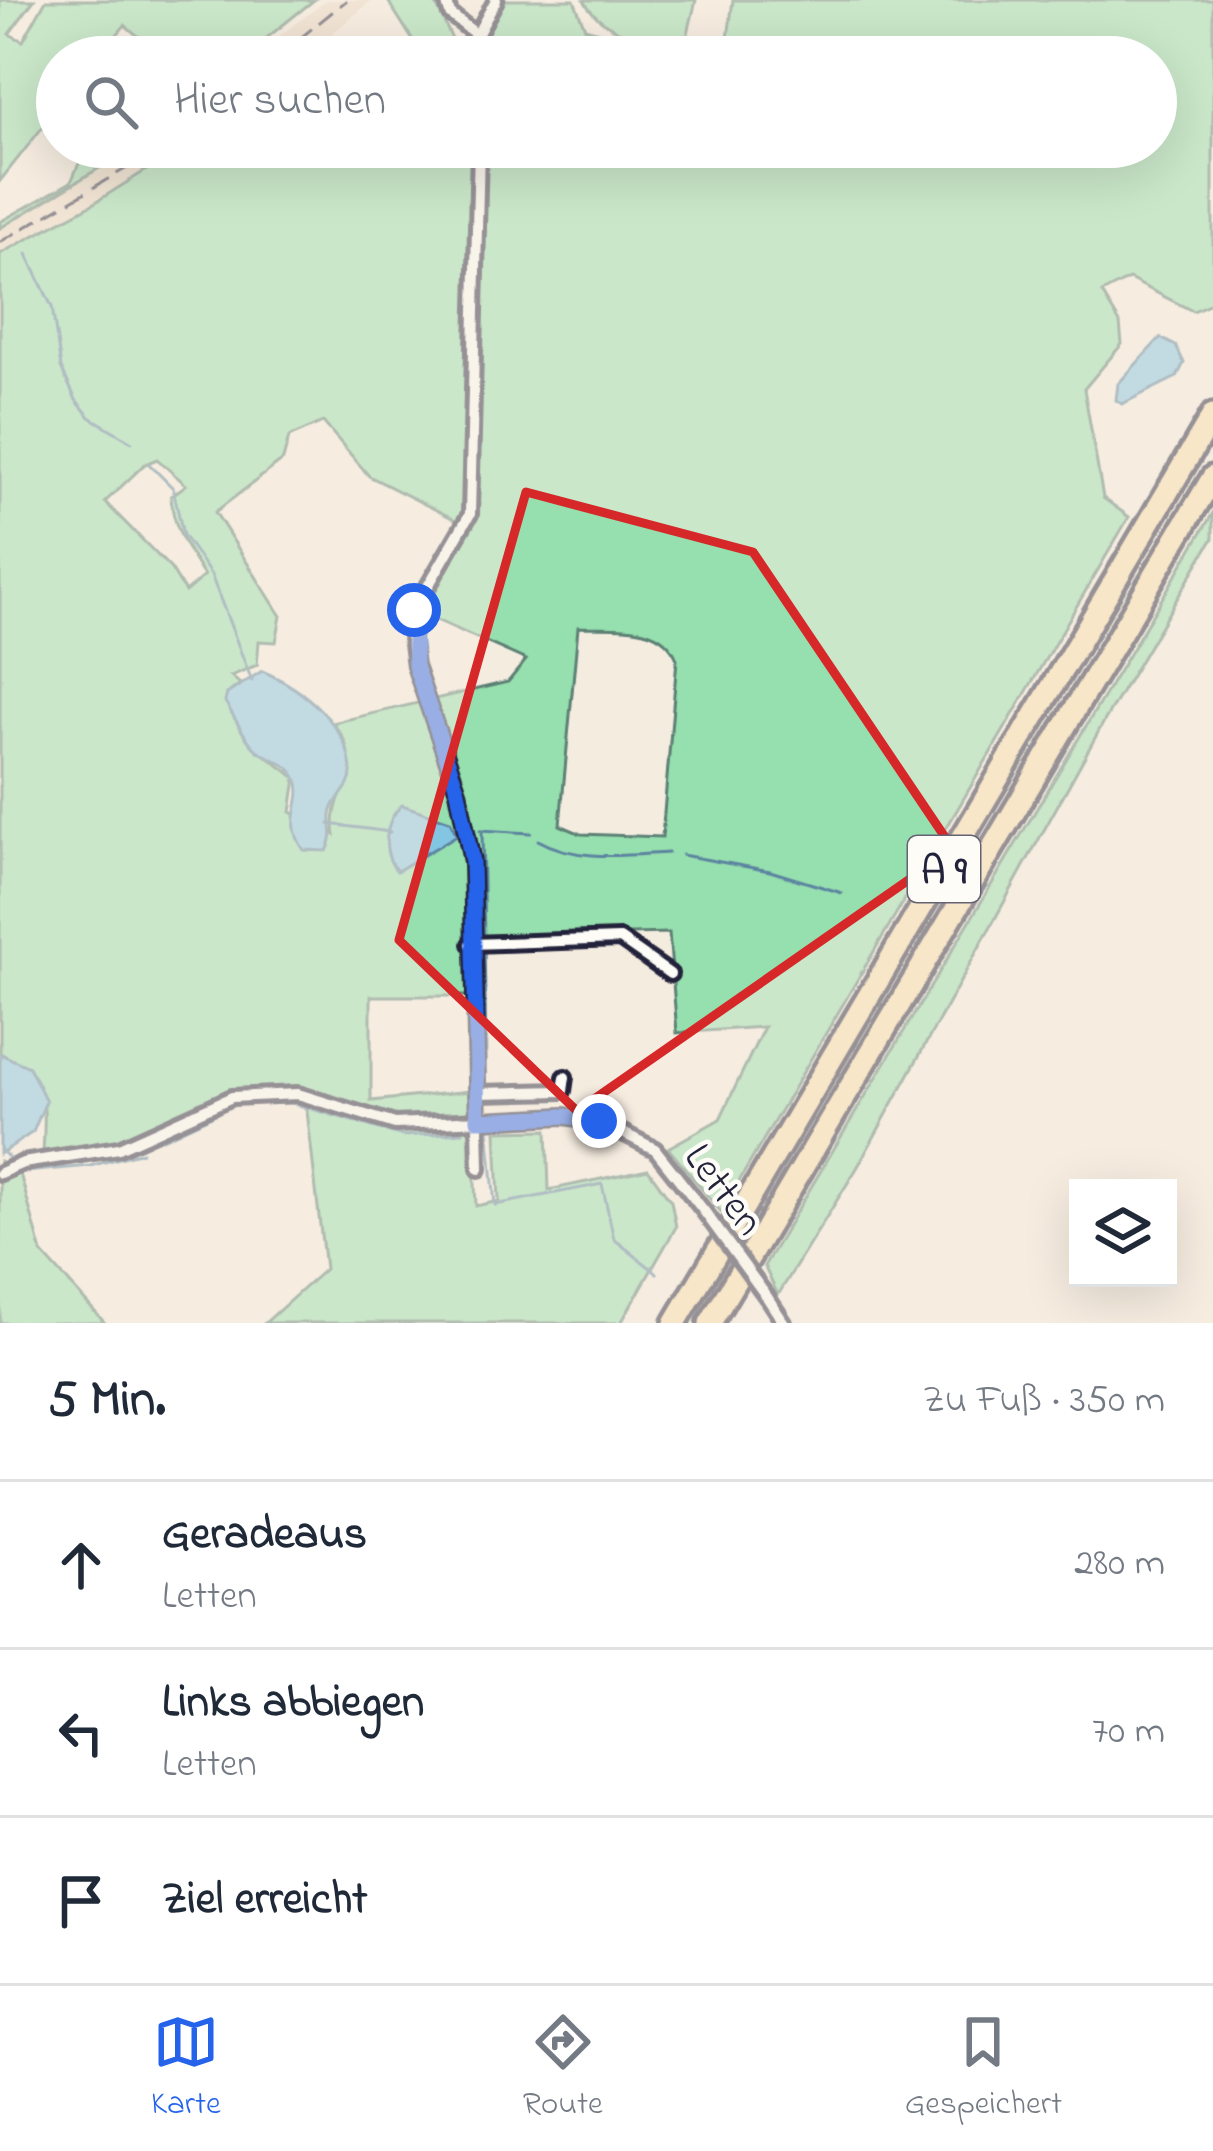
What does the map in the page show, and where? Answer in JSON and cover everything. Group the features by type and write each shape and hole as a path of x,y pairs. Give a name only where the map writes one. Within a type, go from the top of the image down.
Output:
{"highway":[{"name":"A 9","path":"675,1323 1213,415"},
{"name":"A 9","path":"710,1323 1213,477"}],"street":[{"path":"446,0 450,14 477,35 496,0"},
{"path":"478,168 470,514 414,610 411,636 415,666 467,826 474,889 471,944 479,1169"},
{"path":"471,944 620,939 670,974"},
{"path":"477,1094 563,1091 565,1077"},
{"name":"Letten","path":"0,1173 23,1163 119,1148 203,1106 257,1093 298,1094 395,1124 564,1116 620,1128 655,1149 784,1323"}],"highlighted area":[{"path":"526,492 753,552 953,849 577,1111 399,940"}],"shaded area":[{"path":"327,0 372,0 329,36 280,36"},
{"path":"99,168 149,168 0,254 0,228"}],"green space":[{"path":"0,0 34,0 9,34 23,41 46,0 314,0 269,36 138,36 125,25 116,36 36,36 36,136 0,181"},
{"path":"434,0 450,36 410,36 388,1"},
{"path":"498,0 574,0 585,28 613,36 485,36"},
{"path":"584,0 696,0 687,36 633,36 592,12"},
{"path":"733,0 1213,0 1213,302 1193,311 1129,279 1102,293 1120,323 1122,344 1084,389 1103,498 1129,517 721,1212 668,1148 720,1119 764,1027 677,1033 669,933 477,938 477,996 371,996 371,1101 471,1091 476,1206 499,1201 496,1131 547,1130 549,1190 648,1169 671,1201 676,1227 621,1323 265,1323 325,1269 307,1111 293,1090 250,1092 215,1102 132,1140 43,1155 44,1106 37,1083 17,1062 0,1053 0,254 150,168 1177,168 1177,36 728,36","holes":["323,422 369,476 460,522 476,517 423,614 526,660 508,682 332,723 348,752 335,835 291,812 296,778 264,754 227,694 240,684 231,676 257,665 259,641 276,642 281,616 215,512 283,460 289,437","157,459 186,485 171,496 174,518 204,576 185,592 171,569 105,502 145,464","578,627 648,632 670,647 677,659 662,837 581,834 560,825"]},
{"path":"77,168 99,168 0,228 0,222 71,182"},
{"path":"1213,513 1213,538 1106,718 857,1168 778,1295 764,1266"},
{"path":"0,1161 19,1170 42,1253 105,1323 0,1323"}],"water":[{"path":"1160,338 1176,346 1184,363 1177,377 1122,404 1116,400 1118,384"},
{"path":"262,671 322,711 349,755 350,778 332,809 327,851 304,850 295,829 296,778 252,745 225,702 227,694"},
{"path":"402,805 450,821 457,835 397,871 388,855 387,837"},
{"path":"0,1054 29,1067 46,1101 33,1132 0,1154"}],"waterway":[{"path":"27,254 52,307 61,368 76,400 90,417 132,442"},
{"path":"149,464 173,488 183,535 211,575 252,681"},
{"path":"329,824 390,832"},
{"path":"480,830 531,833"},
{"path":"482,830 486,1052"},
{"path":"538,840 585,854 668,853"},
{"path":"682,855 770,871 842,893"},
{"path":"242,1103 292,1103 403,1136 463,1132"},
{"path":"163,1139 218,1113"},
{"path":"488,1128 495,1205 602,1184 614,1239 657,1273"},
{"path":"0,1149 9,1158"},
{"path":"25,1172 90,1166 142,1152"}],"railway":[{"path":"303,36 347,0"},
{"path":"0,242 127,168"}],"route":[{"path":"414,610 415,666 458,791 472,862 478,1120 564,1116 599,1121"}]}
